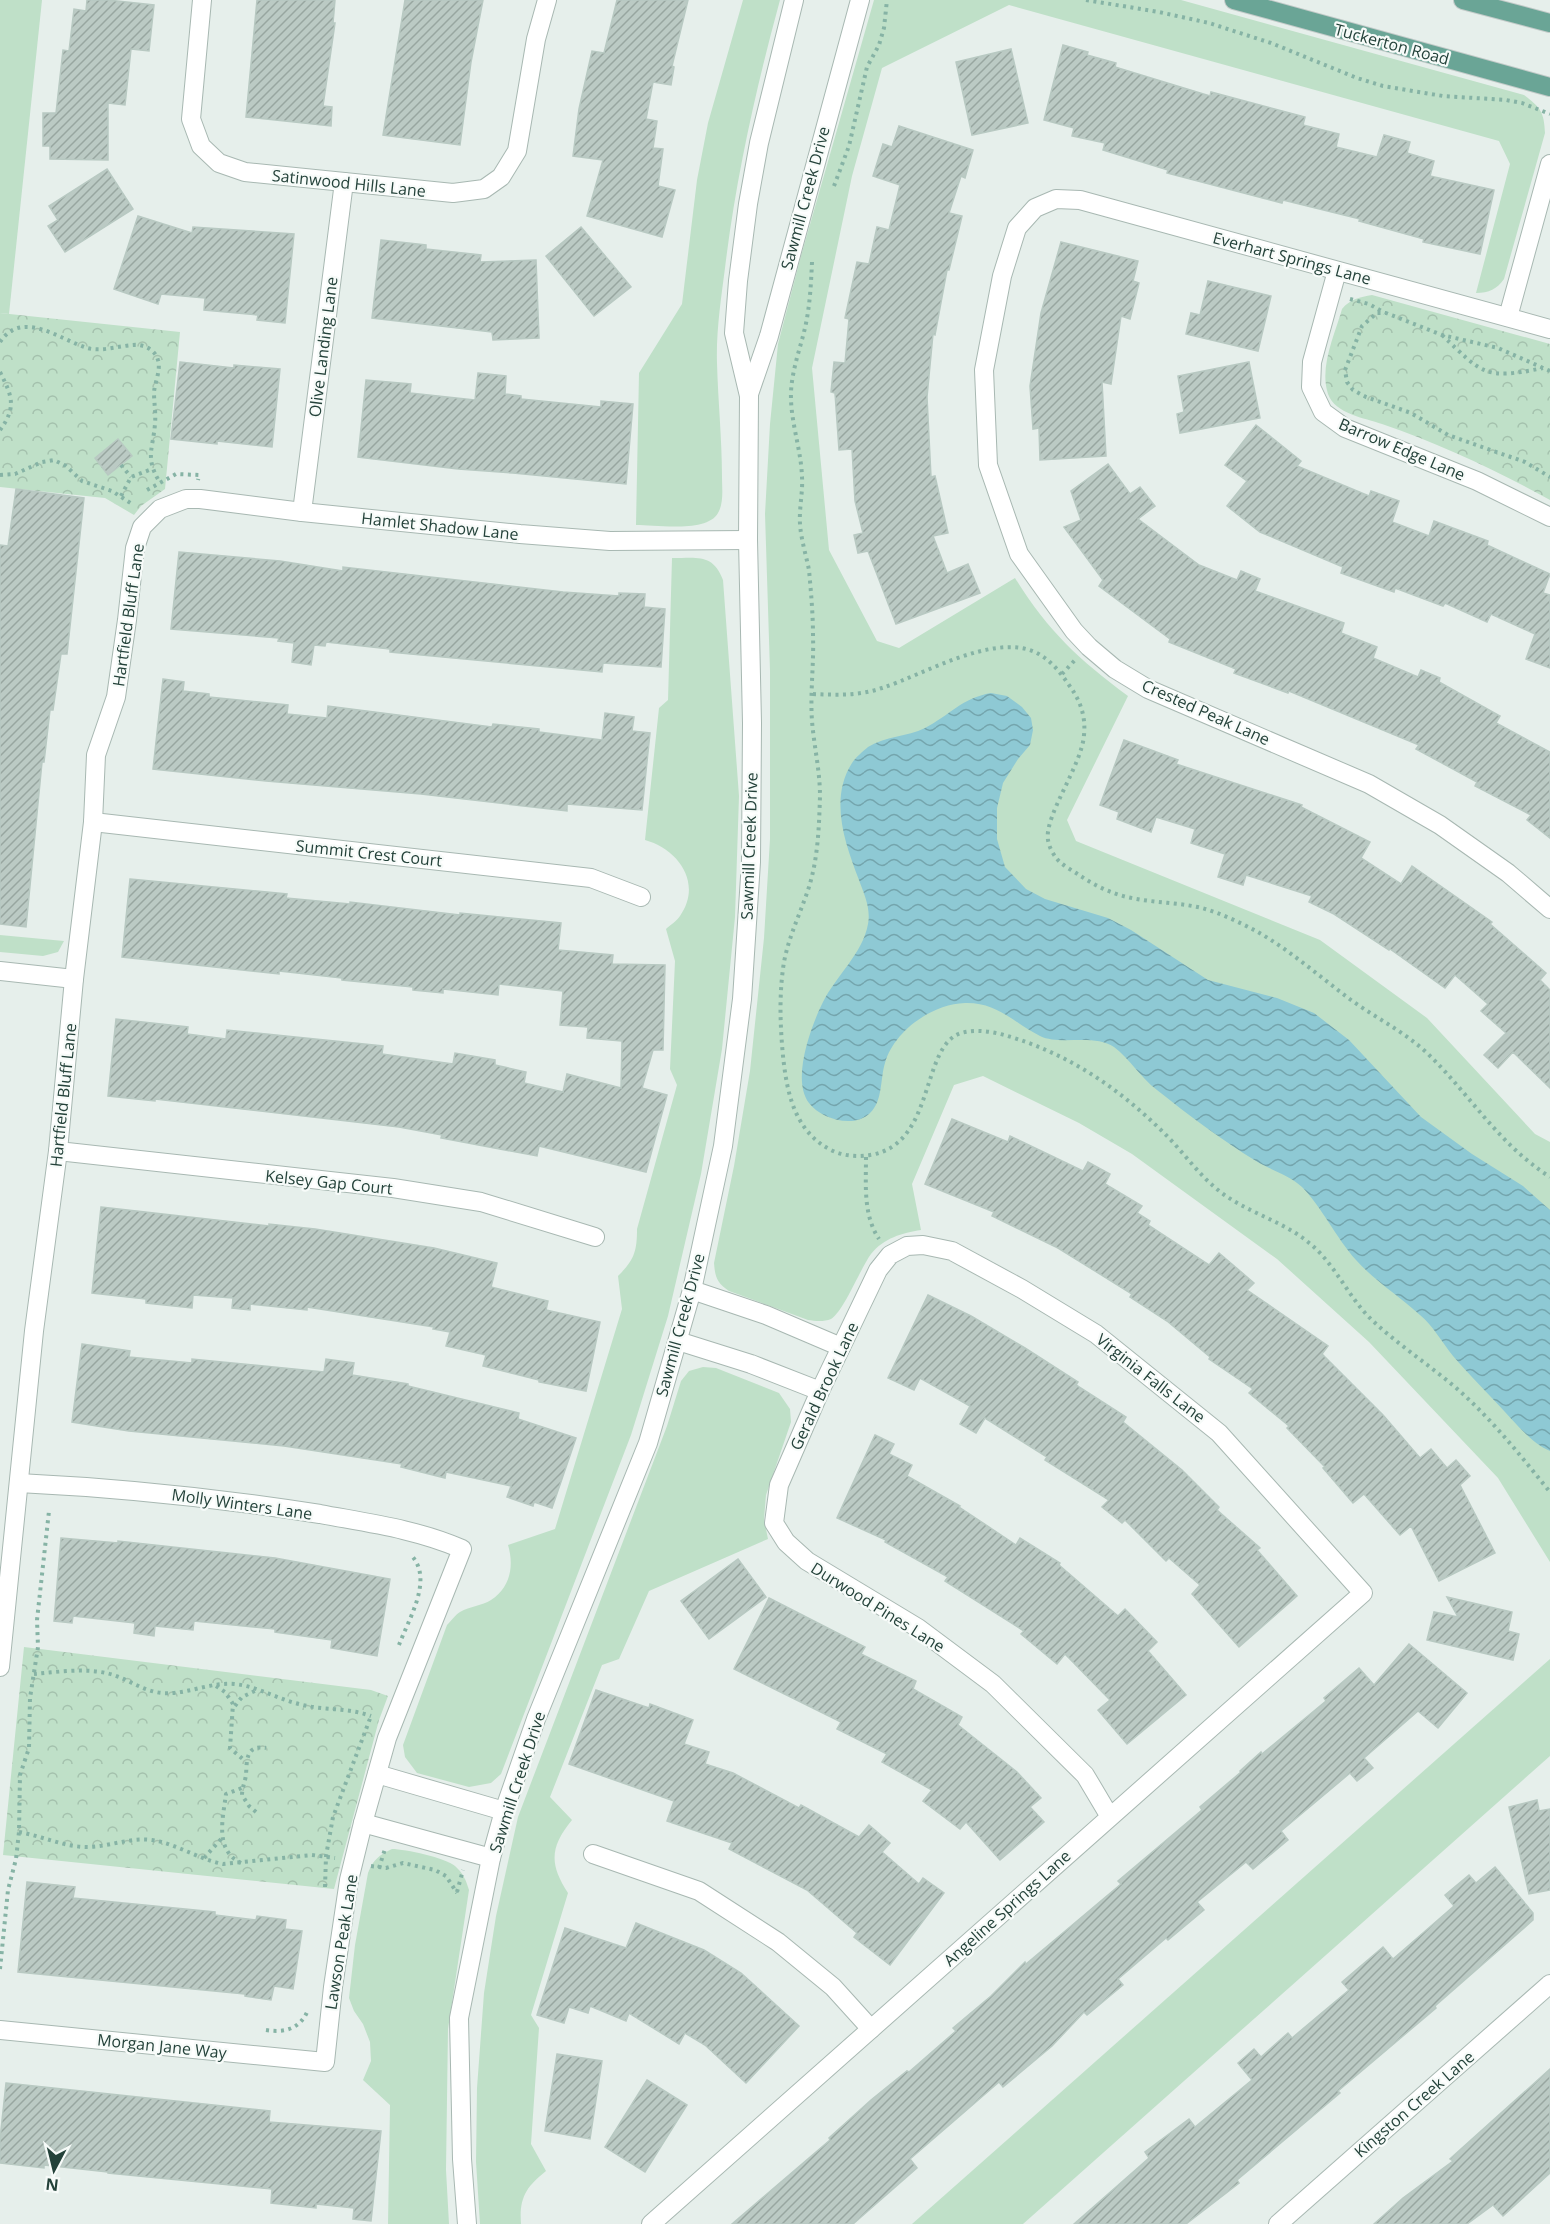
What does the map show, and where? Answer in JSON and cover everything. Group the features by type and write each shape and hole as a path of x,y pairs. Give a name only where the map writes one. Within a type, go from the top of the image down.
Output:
{"main road":[{"name":"Tuckerton Road","path":"1234,0 1550,87"},
{"path":"1463,0 1550,23"}],"street":[{"name":"Satinwood Hills Lane","path":"202,0 191,118 201,146 219,163 245,172 453,194 484,189 501,177 517,151 536,39 547,0"},
{"name":"Sawmill Creek Drive","path":"467,2224 462,2159 459,2018 491,1858 504,1811 536,1719 648,1443 692,1290 723,1146 742,999 751,850 749,396 734,333 748,204 759,143 795,0"},
{"name":"Sawmill Creek Drive","path":"749,396 769,336 860,0"},
{"path":"1508,316 1550,164"},
{"name":"Olive Landing Lane","path":"302,512 344,182"},
{"name":"Everhart Springs Lane","path":"1035,208 1056,199 1080,200 1550,329"},
{"name":"Crested Peak Lane","path":"1035,208 1017,228 1002,276 984,370 988,465 1019,554 1074,631 1115,669 1148,689 1369,784 1440,825 1508,873 1550,909"},
{"name":"Barrow Edge Lane","path":"1337,271 1312,362 1311,387 1323,412 1345,428 1477,481 1550,517"},
{"name":"Hamlet Shadow Lane","path":"142,527 160,509 186,499 200,499 302,512 610,541 748,540"},
{"name":"Hartfield Bluff Lane","path":"0,1667 34,1331 58,1151 74,979 93,822 96,755 116,697 128,620 135,548 142,527"},
{"name":"Summit Crest Court","path":"93,822 591,878 641,897"},
{"path":"0,971 74,979"},
{"name":"Kelsey Gap Court","path":"58,1151 393,1188 481,1202 596,1237"},
{"name":"Virginia Falls Lane","path":"890,1255 906,1246 923,1245 952,1251 1022,1289 1096,1334 1219,1432 1363,1593"},
{"name":"Gerald Brook Lane","path":"774,1523 779,1485 820,1391 878,1270 890,1255"},
{"path":"692,1290 766,1315 841,1347"},
{"path":"678,1341 751,1364 820,1391"},
{"name":"Molly Winters Lane","path":"19,1483 124,1488 252,1503 403,1528 437,1538 462,1549"},
{"name":"Durwood Pines Lane","path":"774,1523 786,1542 807,1562 918,1628 993,1684 1085,1775 1110,1817"},
{"name":"Lawson Peak Lane","path":"325,2062 333,1987 349,1880 363,1823 387,1738 462,1549"},
{"name":"Angeline Springs Lane","path":"651,2224 1363,1593"},
{"path":"377,1774 504,1811"},
{"path":"363,1823 491,1858"},
{"path":"593,1854 699,1891 778,1942 833,1987 871,2029"},
{"name":"Kingston Creek Lane","path":"1278,2224 1550,1984"},
{"name":"Morgan Jane Way","path":"0,2030 325,2062"}],"path":[{"path":"831,194 849,146 867,67 879,45 884,28 887,0"},
{"path":"1086,0 1209,23 1271,43 1357,78 1383,86 1443,96 1506,100 1522,103 1550,114"},
{"path":"812,262 810,296 791,396 802,473 800,521 811,599 812,721 817,750 820,794 816,859 810,885 790,935 780,1000 789,1097 797,1116 806,1130 831,1150 845,1155 866,1157 883,1152 908,1132 919,1113 939,1056 947,1041 959,1034 980,1031 1002,1035 1067,1060 1096,1075 1122,1095 1164,1132 1216,1189 1289,1228 1308,1242 1327,1259 1358,1305 1456,1388 1485,1416 1550,1492"},
{"path":"1331,295 1369,304 1442,335 1498,348 1550,371"},
{"path":"1386,313 1377,313 1362,327 1345,370 1347,382 1353,390 1411,413 1448,435 1525,462 1550,477"},
{"path":"0,342 12,329 29,327 54,333 88,348 107,349 139,345 154,352 159,362 154,391 155,425 150,451 152,469 159,482 176,474 199,475"},
{"path":"1442,335 1469,361 1488,373 1516,374 1543,368"},
{"path":"0,372 12,405 10,414 0,430"},
{"path":"0,475 15,474 42,462 54,460 66,466 82,481 121,496 132,504"},
{"path":"121,465 131,477"},
{"path":"121,496 131,477 152,469"},
{"path":"813,694 856,694 880,689 972,654 1002,647 1018,647 1034,652 1049,661 1073,690 1082,708 1084,721 1081,753 1049,825 1047,840 1059,861 1110,892 1129,898 1202,908 1256,931 1272,941 1427,1053 1497,1134 1526,1161 1550,1177"},
{"path":"866,1157 866,1198 871,1222 890,1255"},
{"path":"0,1969 8,1890 16,1859 19,1832 20,1775 29,1748 28,1714 38,1647 37,1620 49,1511"},
{"path":"398,1646 422,1583 418,1563 405,1550"},
{"path":"34,1674 70,1671 105,1672 142,1688 161,1693 234,1684 297,1704 348,1709 371,1716"},
{"path":"215,1685 231,1699 234,1710 230,1748 245,1761"},
{"path":"234,1710 242,1698 258,1690"},
{"path":"325,1894 326,1856 333,1817 375,1708"},
{"path":"256,1812 244,1800 242,1788 246,1772 245,1761 254,1749 266,1748"},
{"path":"242,1788 226,1794 222,1837 230,1856 242,1863"},
{"path":"390,1830 379,1868 403,1863 435,1870 446,1876 457,1893 468,1851"},
{"path":"19,1832 65,1844 87,1847 132,1840 152,1840 223,1864 300,1856 326,1856"},
{"path":"204,1858 222,1837"},
{"path":"266,2030 285,2031 295,2026 305,2016 310,2001"}],"green space":[{"path":"0,0 42,0 9,314 0,313"},
{"path":"743,0 780,0 741,166 720,304 717,351 722,463 721,505 718,513 712,519 692,526 636,525 639,373 682,304 697,180 708,123"},
{"path":"874,0 1181,0 1524,95 1538,107 1542,115 1545,133 1504,279 1492,290 1476,293 1510,164 1499,141 1009,5 882,68 852,176 812,368 829,550 877,641 899,648 1015,578 1040,614 1065,643 1128,696 1067,820 1076,841 1320,940 1427,1018 1535,1134 1550,1142 1550,1562 1498,1478 1369,1342 1277,1259 1132,1154 1079,1123 983,1076 954,1085 912,1184 921,1230 894,1237 876,1248 841,1308 831,1319 808,1320 729,1291 717,1279 714,1263 750,1071 764,938 770,839 770,671 765,514 770,424 778,344"},
{"path":"1372,295 1550,344 1550,500 1446,449 1344,411 1332,401 1328,394 1325,373 1342,309 1352,301"},
{"path":"0,313 180,332 165,489 141,506 134,515 105,498 0,487"},
{"path":"672,558 696,558 709,561 719,571 723,580 739,796 735,917 722,1049 701,1174 668,1316 631,1435 501,1774 491,1783 469,1787 417,1773 405,1757 403,1745 447,1625 460,1612 487,1602 503,1589 511,1568 508,1545 555,1529 622,1309 618,1276 628,1265 635,1250 637,1229 677,1085 670,1069 675,961 666,929 679,918 686,904 689,891 688,880 677,859 657,844 645,840 659,708 668,700"},
{"path":"0,935 64,941 58,952 43,956 0,952"},
{"path":"703,1367 716,1368 779,1393 790,1409 791,1422 766,1495 764,1519 768,1539 649,1591 619,1659 602,1665 550,1797 572,1820 559,1839 555,1856 558,1873 568,1893 531,2015 539,2028 531,2144 546,2171 533,2182 525,2194 521,2207 521,2224 480,2224 476,2162 477,2088 484,1993 496,1916 518,1817 667,1426 681,1381 689,1371"},
{"path":"24,1647 371,1690 388,1696 379,1720 334,1889 3,1855"},
{"path":"1550,1659 1550,1756 1023,2224 912,2224"},
{"path":"392,1849 425,1855 450,1863 462,1874 469,1890 448,2029 446,2170 449,2224 388,2224 390,2105 363,2080 371,2061 370,2042 349,1998 355,1945 368,1873 377,1858"}],"water":[{"path":"991,693 1007,696 1022,707 1031,718 1033,730 1030,745 1003,783 997,808 997,839 1005,867 1026,889 1045,899 1108,918 1131,930 1208,980 1277,998 1314,1013 1349,1040 1421,1117 1472,1154 1523,1186 1550,1210 1550,1451 1537,1444 1520,1428 1459,1363 1425,1319 1356,1260 1302,1187 1292,1179 1256,1161 1205,1127 1151,1085 1114,1047 1106,1043 1048,1039 987,1006 965,1003 952,1005 940,1008 916,1021 897,1040 883,1069 877,1102 870,1113 863,1118 838,1120 821,1114 809,1103 804,1093 802,1067 813,1025 828,992 861,945 869,918 842,822 841,791 845,777 853,761 868,747 925,728 964,703"}],"building":[{"path":"87,0 154,5 149,51 131,49 125,105 108,103 108,160 50,159 50,146 43,146 43,113 56,113 63,50 69,51 74,9 86,11"},
{"path":"257,0 335,0 333,23 335,23 323,106 332,107 331,126 246,117"},
{"path":"405,0 483,0 471,62 460,145 383,135"},
{"path":"617,0 688,0 672,66 674,67 671,85 653,82 646,119 657,121 653,148 663,149 658,186 675,190 662,237 587,216 603,160 573,156 579,109 592,51 604,53"},
{"path":"1063,45 1116,63 1115,67 1210,96 1211,92 1305,117 1303,125 1339,134 1336,147 1377,157 1384,135 1410,142 1407,153 1434,161 1430,176 1494,190 1480,254 1423,242 1424,239 1359,221 1360,219 1283,200 1282,203 1167,173 1168,170 1103,150 1105,143 1072,136 1074,128 1044,120"},
{"path":"1011,49 1028,123 972,135 956,62"},
{"path":"899,126 973,150 965,178 961,176 949,213 962,216 949,270 947,270 935,335 933,334 927,397 931,477 935,476 948,533 933,536 947,573 968,564 980,593 896,624 868,551 858,553 854,535 863,533 855,501 852,449 839,450 835,393 831,392 834,362 845,363 849,319 845,318 857,262 869,264 877,227 889,230 900,185 873,176 883,144 892,147"},
{"path":"107,169 133,209 65,252 48,226 58,220 49,206"},
{"path":"138,216 192,233 193,227 294,234 285,323 257,320 258,315 204,310 205,298 161,294 158,304 114,289"},
{"path":"581,227 631,287 594,316 546,256"},
{"path":"381,240 426,245 426,249 481,255 480,262 536,260 539,338 493,340 492,332 372,318"},
{"path":"1061,242 1138,261 1133,281 1139,283 1130,319 1121,316 1111,384 1102,382 1106,456 1040,460 1039,428 1033,429 1030,386 1041,313"},
{"path":"1208,281 1271,296 1258,351 1186,334 1191,313 1200,315"},
{"path":"180,362 234,368 234,365 280,369 272,447 171,439"},
{"path":"1249,362 1260,418 1180,433 1177,414 1184,412 1178,376"},
{"path":"478,373 506,376 505,394 521,396 521,399 601,407 601,401 633,404 626,484 458,469 358,457 366,380 411,384 410,393 475,400"},
{"path":"1256,425 1301,461 1297,466 1369,496 1371,491 1399,501 1392,522 1429,536 1434,521 1488,541 1487,545 1550,574 1543,593 1550,595 1550,668 1526,659 1535,634 1491,614 1487,622 1445,603 1443,606 1395,588 1394,592 1341,573 1343,567 1260,532 1227,506 1247,481 1225,465"},
{"path":"118,439 132,456 108,475 95,458"},
{"path":"1108,464 1130,494 1140,487 1155,506 1138,519 1199,565 1237,580 1241,571 1260,579 1255,591 1344,623 1341,633 1377,647 1373,658 1418,677 1421,670 1440,678 1439,682 1500,716 1496,723 1550,752 1550,838 1527,820 1531,815 1475,786 1477,782 1416,749 1419,745 1289,691 1288,693 1234,673 1236,669 1169,642 1170,639 1099,586 1103,580 1064,527 1081,520 1071,491"},
{"path":"16,489 84,498 67,654 61,654 53,710 50,710 44,762 42,762 26,927 0,924 0,545 8,546"},
{"path":"179,552 280,561 343,571 343,567 563,592 619,596 619,593 645,594 644,607 665,609 661,667 603,663 602,672 390,652 390,649 326,642 325,646 314,645 311,665 292,662 294,643 278,641 279,638 171,629"},
{"path":"163,679 184,682 183,691 209,694 209,697 288,705 287,714 327,718 328,706 492,727 493,724 539,729 539,732 602,740 605,713 634,717 632,731 650,733 642,810 567,804 567,811 421,794 153,769"},
{"path":"1124,740 1178,760 1176,764 1302,805 1301,807 1370,842 1361,858 1401,884 1412,866 1492,922 1490,924 1546,973 1540,980 1550,990 1550,1088 1513,1052 1498,1068 1484,1055 1506,1033 1481,1011 1488,1004 1455,975 1445,988 1390,949 1334,914 1309,902 1312,896 1246,875 1243,885 1218,877 1225,854 1191,843 1195,829 1156,817 1151,832 1117,819 1119,812 1100,805"},
{"path":"130,879 287,894 286,898 350,904 350,902 460,915 460,913 561,923 558,950 613,955 612,964 665,965 663,1050 653,1050 642,1088 667,1095 646,1172 539,1146 537,1156 441,1138 442,1135 399,1127 155,1099 155,1101 108,1096 116,1019 188,1027 187,1034 226,1039 227,1030 383,1046 382,1054 453,1064 455,1053 495,1060 495,1065 526,1072 524,1083 563,1092 567,1074 621,1088 622,1041 587,1038 588,1027 560,1025 563,991 499,984 498,995 443,989 443,993 413,990 413,987 342,980 342,978 279,971 279,974 122,957"},
{"path":"952,1119 1008,1142 1010,1136 1083,1171 1088,1162 1110,1174 1105,1184 1142,1206 1137,1213 1150,1221 1148,1225 1209,1265 1219,1253 1254,1283 1247,1290 1328,1346 1322,1354 1383,1415 1420,1458 1431,1449 1447,1468 1456,1460 1470,1476 1460,1485 1495,1553 1439,1581 1411,1526 1400,1535 1364,1494 1353,1503 1323,1468 1325,1467 1287,1428 1289,1426 1249,1393 1253,1389 1209,1359 1210,1357 1167,1321 1130,1297 1132,1294 1058,1248 992,1216 994,1212 925,1184"},
{"path":"101,1207 315,1229 434,1248 497,1263 491,1287 548,1301 546,1310 600,1322 586,1391 539,1382 539,1380 483,1366 486,1355 446,1346 450,1332 433,1329 434,1327 307,1307 307,1310 250,1304 250,1310 232,1308 233,1298 193,1295 192,1308 146,1303 146,1299 92,1293"},
{"path":"928,1295 971,1316 1025,1348 1078,1382 1076,1385 1126,1417 1123,1422 1182,1470 1219,1507 1217,1510 1260,1548 1257,1550 1297,1596 1239,1647 1192,1594 1200,1585 1169,1558 1166,1561 1125,1520 1122,1523 1102,1507 1109,1500 1045,1460 1047,1457 985,1418 976,1433 960,1424 970,1406 920,1378 914,1390 888,1378"},
{"path":"82,1344 130,1351 129,1357 192,1363 192,1359 324,1372 326,1359 354,1363 352,1375 408,1384 408,1386 519,1413 518,1419 576,1438 552,1508 534,1502 533,1506 507,1497 511,1486 446,1472 445,1478 401,1467 402,1464 284,1446 129,1431 72,1422"},
{"path":"875,1435 894,1444 889,1454 912,1465 907,1476 960,1506 1016,1545 1020,1538 1060,1563 1059,1565 1118,1616 1125,1609 1157,1642 1148,1651 1186,1695 1127,1744 1098,1710 1110,1700 1065,1654 1057,1664 1021,1634 1024,1631 945,1581 948,1577 885,1542 886,1540 837,1518"},
{"path":"61,1538 118,1543 118,1541 275,1558 390,1579 377,1656 331,1648 332,1640 275,1632 275,1629 194,1621 193,1630 155,1626 154,1636 134,1633 135,1623 73,1616 72,1623 54,1621"},
{"path":"738,1559 766,1597 709,1639 681,1601"},
{"path":"1447,1597 1512,1612 1508,1631 1519,1634 1513,1660 1427,1640 1434,1612 1458,1617"},
{"path":"769,1598 865,1647 861,1654 916,1681 913,1689 962,1717 958,1725 1017,1772 1041,1798 1030,1807 1044,1822 1000,1860 966,1822 960,1829 923,1801 932,1790 882,1762 887,1754 837,1729 841,1722 734,1669"},
{"path":"1409,1644 1467,1693 1438,1728 1418,1711 1364,1758 1373,1768 1357,1781 1350,1773 1281,1831 1288,1840 1253,1869 1246,1862 1197,1902 1204,1910 1168,1940 1166,1938 1118,1979 1123,1985 1087,2015 1084,2012 1052,2046 1003,2087 999,2082 910,2159 917,2168 853,2224 732,2224 830,2140 829,2138 871,2100 907,2071 909,2072 956,2031 953,2028 991,1996 1025,1962 1026,1964 1121,1884 1118,1881 1202,1810 1200,1807 1261,1752 1262,1754 1326,1701 1324,1698 1359,1668 1374,1685"},
{"path":"596,1690 649,1708 650,1704 693,1720 684,1744 709,1752 705,1764 733,1773 799,1808 801,1805 859,1837 869,1825 890,1843 882,1852 919,1884 923,1878 944,1893 890,1965 854,1937 857,1933 807,1890 729,1849 732,1843 667,1821 674,1801 569,1764"},
{"path":"1537,1800 1539,1811 1550,1809 1550,1890 1529,1894 1509,1807"},
{"path":"1495,1867 1533,1913 1533,1920 1435,2006 1436,2008 1338,2091 1340,2093 1237,2180 1239,2183 1186,2224 1074,2224 1149,2158 1145,2152 1189,2119 1195,2127 1252,2080 1238,2063 1254,2049 1261,2057 1288,2033 1292,2038 1349,1990 1342,1982 1383,1947 1393,1959 1454,1906 1445,1895 1469,1875 1476,1883"},
{"path":"27,1882 75,1887 73,1898 215,1912 215,1915 256,1920 257,1916 286,1920 285,1929 302,1931 293,1989 274,1986 271,2000 245,1996 245,1994 18,1972"},
{"path":"636,1923 704,1950 741,1973 799,2026 746,2083 705,2045 685,2033 679,2044 629,2013 626,2021 590,2006 588,2013 569,2007 564,2023 537,2015 565,1928 626,1948"},
{"path":"557,2054 602,2061 590,2139 545,2131"},
{"path":"1550,2069 1550,2173 1503,2216 1493,2205 1467,2224 1374,2224 1403,2198 1453,2161 1450,2159"},
{"path":"647,2080 687,2105 645,2172 605,2147"},
{"path":"6,2083 270,2111 269,2122 381,2131 371,2221 353,2219 354,2208 316,2204 316,2208 271,2203 272,2189 44,2165 44,2168 0,2163"}]}
